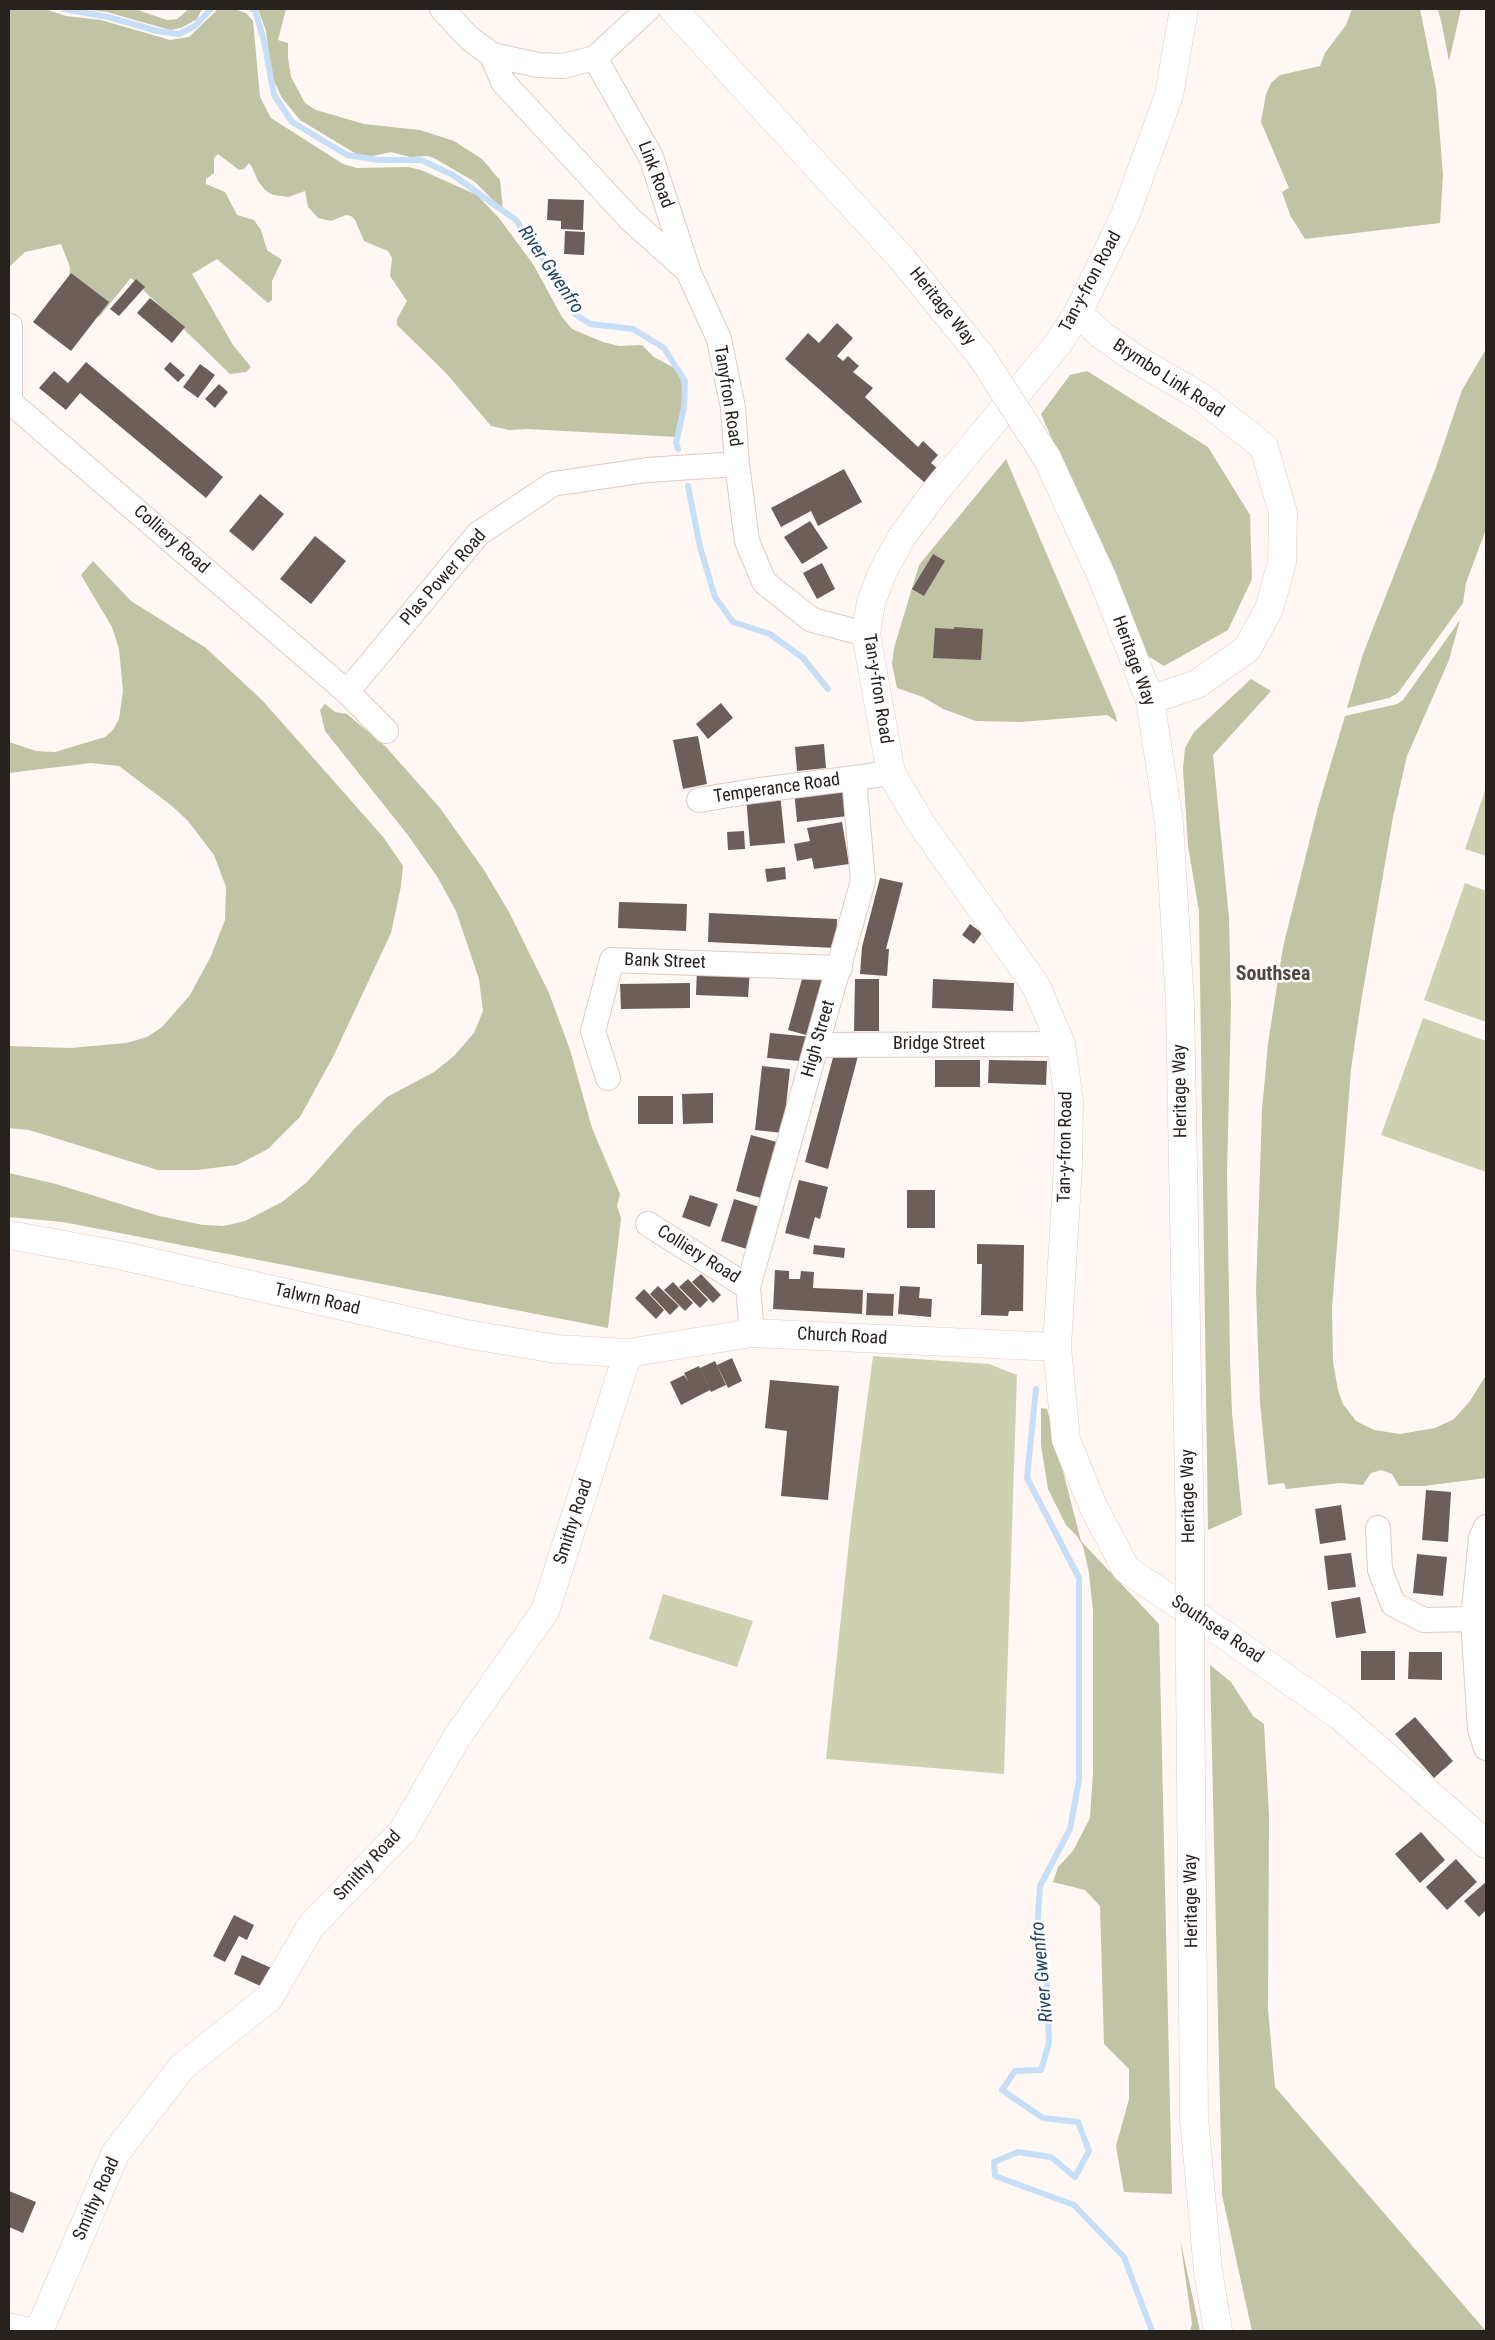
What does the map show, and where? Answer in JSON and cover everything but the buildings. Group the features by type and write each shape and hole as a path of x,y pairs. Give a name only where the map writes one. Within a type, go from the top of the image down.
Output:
{"street":[{"path":"442,9 469,38 492,55 538,65 564,66 595,58 648,9"},
{"name":"Heritage Way","path":"672,9 903,260 981,356 1047,458 1102,577 1150,700 1169,822 1176,914 1180,1014 1190,1537 1194,2118 1208,2271 1218,2331"},
{"name":"Tan-y-fron Road","path":"1057,1348 1068,1166 1069,1101 1061,1044 1036,986 920,822 891,773 866,634 871,602 883,571 901,538 938,488 1057,345 1078,313 1126,213 1169,95 1184,9"},
{"name":"Tanyfron Road","path":"492,55 503,82 631,220 688,271 719,339 733,408 737,464 747,541 764,582 812,620 866,634"},
{"name":"Link Road","path":"595,58 651,157 688,271"},
{"name":"Brymbo Link Road","path":"1078,313 1100,334 1136,359 1202,397 1264,446 1283,513 1282,562 1269,609 1247,649 1197,684 1150,700"},
{"name":"Colliery Road","path":"10,326 10,402 347,692 386,731"},
{"name":"Plas Power Road","path":"347,692 478,534 554,484 647,470 737,464"},
{"path":"854,778 891,773"},
{"name":"Temperance Road","path":"699,800 854,778"},
{"name":"High Street","path":"752,1333 748,1287 864,880 854,778"},
{"name":"Bank Street","path":"608,1078 593,1031 612,960 840,968"},
{"name":"Bridge Street","path":"817,1045 1061,1044"},
{"name":"Colliery Road","path":"648,1224 748,1287"},
{"name":"Talwrn Road","path":"9,1235 119,1255 466,1334 556,1349 628,1353"},
{"name":"Church Road","path":"628,1353 752,1333 1057,1348"},
{"name":"Southsea Road","path":"1057,1348 1066,1440 1093,1506 1126,1569 1216,1629 1340,1716 1486,1844"},
{"name":"Smithy Road","path":"35,2331 42,2324 116,2154 182,2067 269,1998 311,1926 402,1832 457,1737 545,1611 628,1353"},
{"path":"1486,1527 1481,1538 1473,1619 1480,1729 1486,1748"},
{"path":"1378,1528 1380,1570 1393,1604 1424,1620 1473,1619"},
{"path":"9,2327 24,2331"}],"green space":[{"path":"9,9 44,9 66,16 101,20 170,40 189,37 218,9 234,9 246,13 253,21 260,97 271,118 343,164 357,168 408,167 421,170 477,195 499,218 533,264 562,317 572,329 603,342 619,346 642,345 654,357 678,370 684,390 677,437 527,429 509,430 491,426 446,373 397,325 397,319 407,301 390,276 392,258 388,251 364,241 355,220 351,216 346,215 331,221 318,218 308,207 305,191 288,197 273,195 265,190 258,181 249,163 244,169 239,170 218,154 214,158 214,173 206,179 206,184 225,192 237,215 254,220 261,230 267,250 282,260 272,281 272,300 268,303 217,259 192,274 233,345 251,367 246,372 230,374 131,278 99,317 65,287 69,283 70,267 61,244 25,252 9,267"},
{"path":"83,9 135,9 167,20 177,19 189,9 202,9 197,19 181,28 170,30 107,12"},
{"path":"258,9 286,9 278,40 288,43 291,77 305,103 316,110 364,124 420,130 454,141 482,159 500,180 503,210 475,182 434,158 427,156 410,157 391,152 373,156 358,155 300,120 282,98 272,77 266,31"},
{"path":"1352,9 1420,9 1436,88 1443,175 1440,223 1305,239 1290,215 1282,192 1289,188 1261,122 1266,94 1271,83 1280,75 1320,66 1325,53 1346,25"},
{"path":"1438,9 1461,9 1449,61 1442,25"},
{"path":"1486,349 1486,529 1466,583 1463,603 1398,693 1389,698 1347,708 1363,654 1435,470 1462,390"},
{"path":"1087,371 1208,447 1250,515 1252,579 1228,630 1164,666 1146,655 1041,414 1070,375"},
{"path":"1006,459 1117,722 1107,715 1020,722 976,721 943,709 923,697 897,688 892,664 894,648 919,565"},
{"path":"93,561 131,601 206,648 263,701 384,838 403,866 401,886 391,933 333,1057 300,1117 268,1149 237,1165 197,1170 158,1170 29,1130 9,1128 9,1046 70,1048 126,1043 147,1037 162,1027 190,995 211,956 225,920 226,887 214,855 188,821 172,806 119,766 91,763 9,773 9,742 36,751 55,752 105,737 113,730 119,719 123,691 119,649 112,627 81,575"},
{"path":"1460,620 1449,660 1407,756 1393,817 1361,1002 1351,1069 1332,1308 1333,1362 1338,1390 1343,1404 1356,1421 1374,1430 1400,1434 1435,1428 1454,1419 1470,1401 1486,1375 1486,1478 1424,1486 1399,1486 1392,1474 1381,1470 1371,1473 1363,1485 1340,1483 1286,1489 1284,1483 1268,1485 1260,1402 1256,1291 1262,1110 1268,1044 1283,947 1318,807 1345,716 1397,704 1403,700"},
{"path":"1251,679 1271,691 1213,755 1229,918 1231,1005 1227,1174 1230,1359 1232,1413 1242,1515 1208,1530 1199,911 1188,846 1183,768 1185,748 1194,732"},
{"path":"325,704 335,712 347,714 386,747 440,808 484,870 509,912 549,993 570,1050 592,1128 620,1194 617,1206 621,1218 608,1328 63,1222 9,1217 9,1173 56,1184 159,1216 203,1225 224,1226 245,1221 282,1202 307,1182 356,1127 387,1097 434,1072 454,1056 474,1033 483,1011 479,979 456,911 438,878 407,834 325,731 320,710"},
{"path":"1486,788 1486,856 1465,849"},
{"path":"1465,883 1486,891 1486,1022 1424,1000"},
{"path":"1423,1018 1486,1041 1486,1172 1381,1135"},
{"path":"873,1356 989,1364 1017,1375 1004,1774 826,1759 851,1523"},
{"path":"1041,1408 1047,1409 1081,1541 1159,1624 1172,2194 1124,2192 1116,2146 1129,2099 1129,2069 1104,2044 1100,1906 1085,1890 1053,1882 1058,1867 1073,1851 1090,1818 1093,1772 1093,1611 1089,1573 1083,1546 1077,1536 1066,1525 1048,1489 1041,1445"},
{"path":"663,1594 753,1621 737,1667 649,1639"},
{"path":"1210,1665 1231,1682 1253,1716 1264,1724 1269,1815 1268,2009 1275,2087 1486,2331 1252,2331 1222,2195"},
{"path":"1180,2239 1200,2331 1190,2331 1192,2324"}],"waterway":[{"name":"River Gwenfro","path":"64,9 108,17 157,31 179,34 195,26 211,9"},
{"name":"River Gwenfro","path":"252,9 255,10 264,41 274,95 292,122 347,155 378,160 421,160 453,175 516,220 549,268 575,314 590,324 633,329 664,348 685,381 684,408 676,443 678,449"},
{"name":"River Gwenfro","path":"688,486 700,547 715,597 733,622 770,634 803,658 828,689"},
{"name":"River Gwenfro","path":"1036,1389 1027,1478 1079,1578 1079,1780 1070,1829 1040,1886 1037,1933 1047,1983 1049,2043 1041,2070 1015,2071 1002,2090 1043,2118 1078,2122 1089,2151 1075,2177 1051,2157 1018,2152 994,2162 995,2176 1074,2205 1124,2257 1152,2331"}],"district":[{"name":"Southsea","path":"1273,975"}]}
